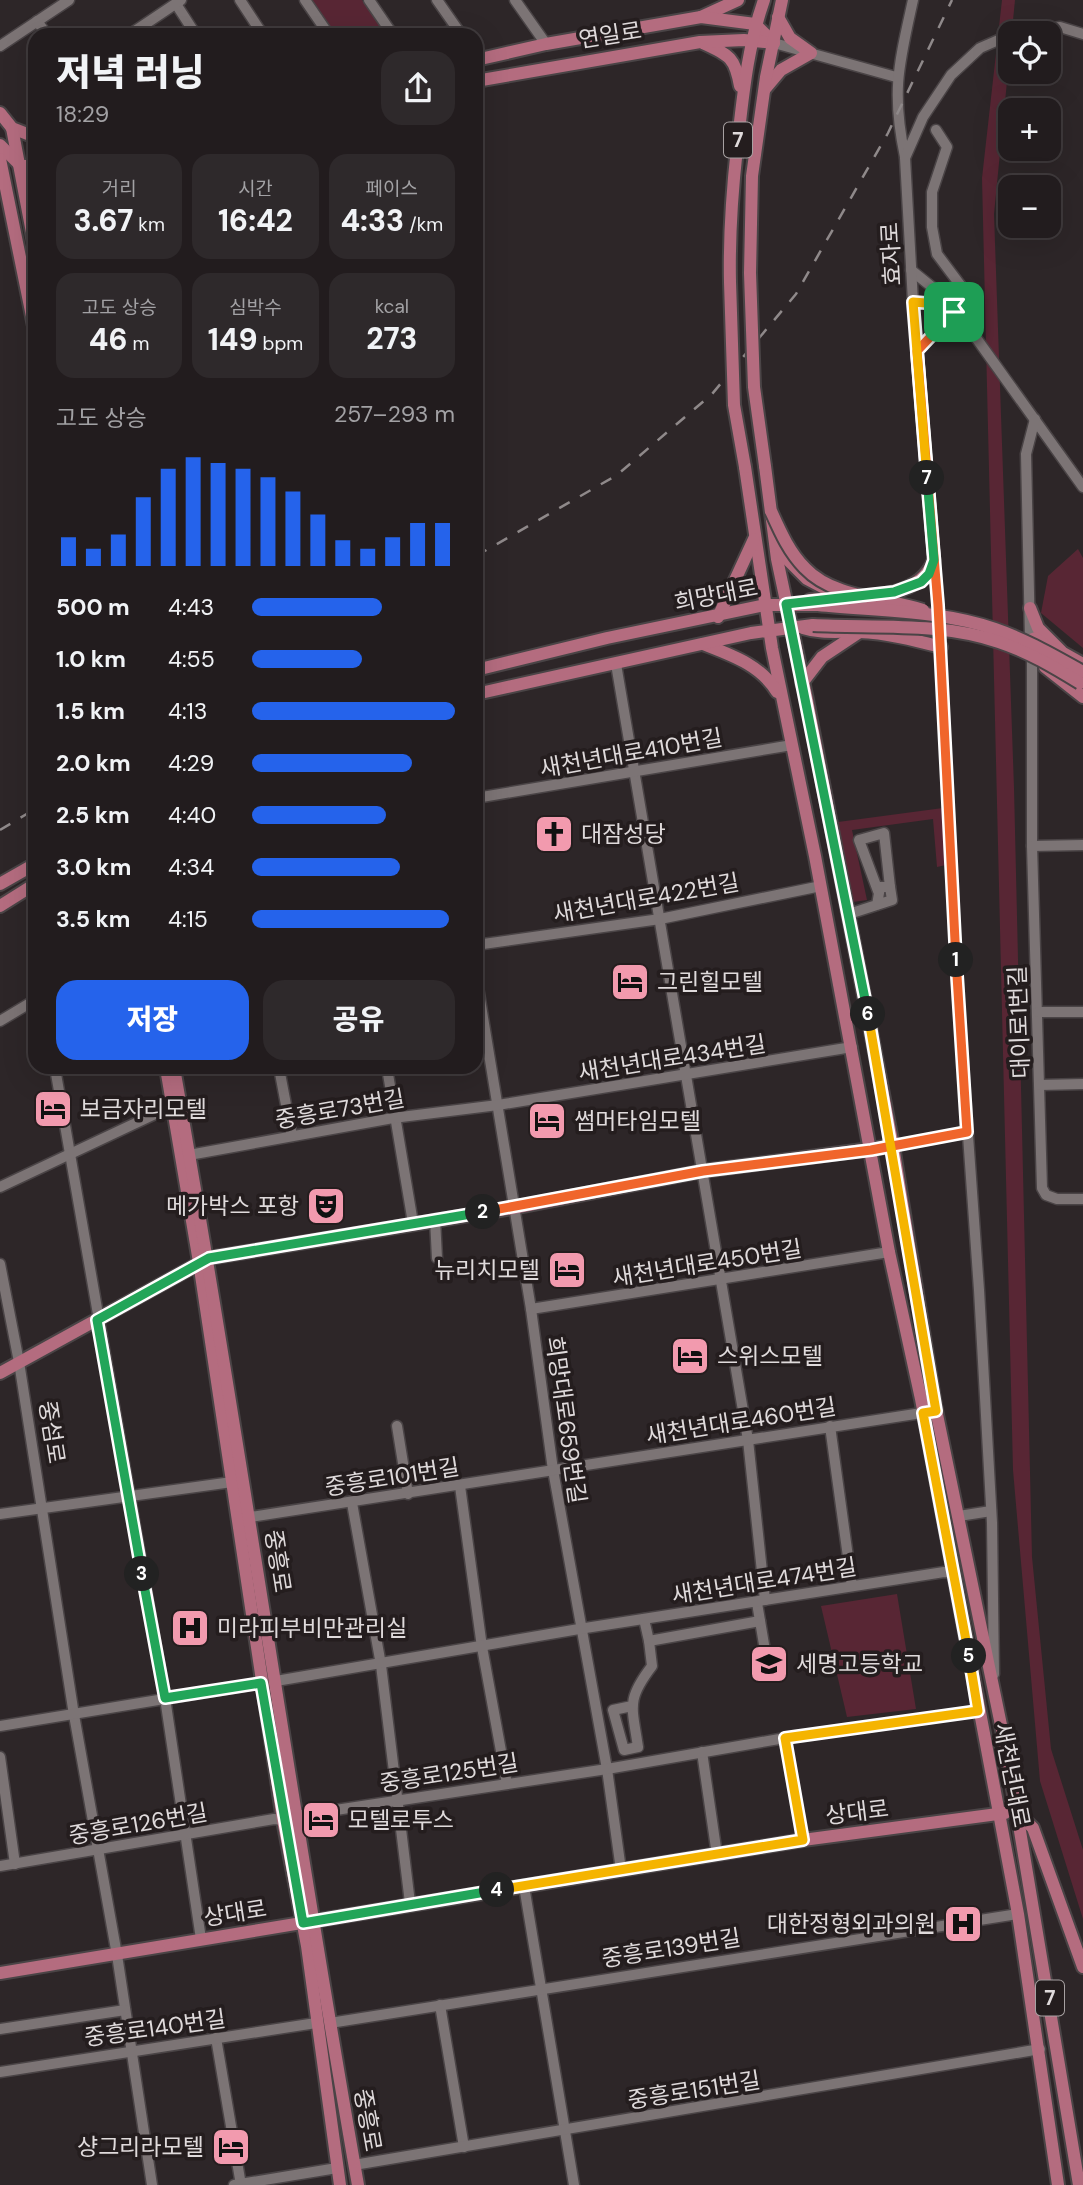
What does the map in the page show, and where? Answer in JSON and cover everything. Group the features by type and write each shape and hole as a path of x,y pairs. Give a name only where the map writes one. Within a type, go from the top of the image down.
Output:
{"main road":[{"path":"701,17 738,0"},
{"name":"7","path":"742,93 751,40 764,0"},
{"name":"7","path":"765,90 782,0"},
{"name":"연일로","path":"483,58 546,44 701,17 755,24"},
{"path":"765,90 781,70 811,53 790,38 778,17"},
{"path":"755,24 774,43"},
{"name":"연일로","path":"483,80 699,41 751,40 774,43"},
{"path":"699,41 725,53 735,62 742,93"},
{"name":"새천년대로","path":"765,90 752,176 750,273 754,387 775,547 790,603 802,683 893,1146 955,1573 978,1711 1018,1914 1058,2185"},
{"name":"새천년대로","path":"742,93 730,204 730,282 734,405 754,538 782,700 821,886 889,1252 959,1516 995,1688 1080,2173 1079,2185"},
{"path":"0,113 12,128 28,208"},
{"path":"12,128 28,134"},
{"path":"0,145 21,166 28,167"},
{"path":"0,159 28,297"},
{"path":"9,203 28,175"},
{"path":"771,511 795,556 815,577 842,590 883,598 943,621"},
{"path":"718,617 754,538"},
{"path":"775,547 807,579 842,597"},
{"path":"790,603 911,588 929,574 934,560"},
{"name":"희망대로","path":"483,668 607,638 718,617 765,605 790,603 992,628 1026,640 1082,680"},
{"path":"1030,608 1038,628 1061,651"},
{"name":"희망대로","path":"483,692 769,630 813,625 957,632 997,641 1034,655 1082,680"},
{"path":"794,626 814,632 859,632 905,637 941,647"},
{"path":"802,683 822,657 859,632"},
{"path":"1083,664 1044,645 1036,638 1025,642 1022,653 1034,659 1083,697"},
{"path":"703,644 740,659 755,669 771,682 782,700"},
{"path":"1034,659 1042,657 1044,645"},
{"path":"0,884 28,868"},
{"path":"0,906 28,888"},
{"name":"중흥로","path":"167,1074 204,1260 232,1482 243,1518 276,1681 296,1816 316,2024 340,2185"},
{"name":"중흥로","path":"175,1074 243,1518 261,1683 282,1820 330,2024 358,2185"},
{"path":"0,1373 204,1260 513,1208 703,1171 893,1146"},
{"path":"1016,1811 1033,1828 1083,1967"},
{"name":"상대로","path":"0,1973 803,1840 1016,1811"}],"street":[{"path":"0,46 69,0"},
{"path":"240,0 258,28"},
{"path":"305,0 324,28"},
{"path":"369,0 388,28"},
{"path":"437,0 457,28"},
{"path":"515,0 546,44"},
{"path":"905,158 896,115 896,77 913,0"},
{"path":"139,28 178,2 192,28"},
{"path":"37,22 42,28"},
{"path":"1061,27 1083,34"},
{"name":"효자로","path":"943,621 934,560 913,302 905,158 938,92 965,60 998,39"},
{"path":"774,43 896,77"},
{"path":"936,130 947,147 932,192 932,227 937,254 964,290 964,321"},
{"path":"911,270 948,300 954,312"},
{"path":"913,302 939,304 964,321 1083,487"},
{"path":"917,351 954,312"},
{"path":"1030,639 1026,454 1035,419"},
{"path":"893,1146 967,1132 947,825 941,647 943,621"},
{"name":"대이로1번길","path":"1034,659 1032,846 1042,1188 1046,1195 1057,1199 1083,1199"},
{"path":"616,664 748,1440 761,1601 760,1621 769,1674"},
{"name":"새천년대로410번길","path":"483,797 792,745"},
{"path":"849,914 877,905 892,900 884,833 859,840 878,891 877,905"},
{"path":"1032,846 1083,845"},
{"path":"878,891 885,884 890,887"},
{"name":"새천년대로422번길","path":"483,944 660,919 821,886"},
{"path":"0,1021 28,1004"},
{"path":"1038,1012 1083,1012"},
{"name":"희망대로659번길","path":"483,1016 531,1309 553,1470 579,1629 607,1769 621,1870"},
{"name":"새천년대로434번길","path":"498,1105 852,1047"},
{"path":"56,1074 165,1698 201,1940"},
{"path":"280,1074 292,1136"},
{"path":"388,1074 393,1118 413,1223"},
{"path":"1040,1084 1083,1084"},
{"name":"중흥로73번길","path":"189,1155 393,1118 498,1105"},
{"path":"0,1187 172,1107"},
{"name":"새천년대로","path":"967,1132 991,1511 995,1688"},
{"path":"435,1219 437,1258"},
{"name":"새천년대로450번길","path":"531,1309 721,1281 889,1252"},
{"name":"중섬로","path":"0,1267 19,1362 74,1715 117,1955 152,2185"},
{"name":"새천년대로460번길","path":"553,1470 930,1412"},
{"path":"397,1426 408,1494"},
{"path":"830,1426 852,1586"},
{"name":"중흥로101번길","path":"243,1518 553,1470"},
{"path":"0,1514 232,1482"},
{"path":"460,1486 482,1647 507,1784"},
{"path":"352,1503 381,1665 410,1903"},
{"path":"959,1516 991,1511"},
{"name":"새천년대로474번길","path":"276,1681 579,1629 944,1572 955,1573"},
{"path":"632,1706 613,1710 624,1750 638,1747 632,1706 636,1688 652,1666 644,1619"},
{"path":"649,1641 760,1621"},
{"path":"0,1726 261,1683"},
{"name":"중흥로125번길","path":"296,1816 607,1769 785,1738 978,1711"},
{"path":"600,1730 618,1727"},
{"path":"785,1738 803,1840"},
{"path":"702,1752 717,1855"},
{"path":"0,1757 15,1864"},
{"name":"중흥로126번길","path":"0,1866 274,1819 282,1820"},
{"path":"524,1886 573,2185"},
{"name":"중흥로139번길","path":"330,2024 1018,1914"},
{"path":"440,2005 464,2147"},
{"path":"0,2029 125,2010"},
{"name":"중흥로140번길","path":"0,2071 131,2049 316,2024"},
{"path":"216,2038 238,2185 338,2168"},
{"name":"중흥로151번길","path":"354,2165 1040,2049"}],"shaded area":[{"path":"312,0 362,0 381,28 331,28"},
{"path":"1002,0 1015,0 1013,21 1000,21"},
{"path":"998,36 998,84 1007,84 1005,98 998,98 999,161 994,214 1014,788 1032,1557 1051,1749 1083,1850 1083,1919 1040,1781 1013,1470 982,178"},
{"path":"1078,549 1083,558 1083,648 1041,613 1048,576"},
{"path":"943,808 946,865 937,867 933,819 852,830 867,900 853,902 838,822"},
{"path":"897,1594 916,1709 847,1717 821,1606"}],"railway":[{"path":"483,552 617,475 712,394 796,294 888,133 952,0"},
{"path":"0,830 28,813"}],"place":[{"name":"대잠성당","path":"554,834"},
{"name":"그린힐모텔","path":"630,982"},
{"name":"보금자리모텔","path":"53,1109"},
{"name":"썸머타임모텔","path":"547,1121"},
{"name":"메가박스 포항","path":"326,1206"},
{"name":"뉴리치모텔","path":"567,1270"},
{"name":"스위스모텔","path":"690,1356"},
{"name":"미라피부비만관리실","path":"190,1628"},
{"name":"세명고등학교","path":"769,1664"},
{"name":"모텔로투스","path":"321,1820"},
{"name":"대한정형외과의원","path":"963,1924"},
{"name":"샹그리라모텔","path":"231,2147"}],"route":[{"path":"954,312 939,304 913,302 934,560 929,574 911,588 894,592 786,604 836,846 893,1146 936,1411 923,1413 955,1573 978,1711 785,1738 803,1840 410,1903 303,1923 282,1820 261,1683 165,1698 97,1320 209,1258 513,1208 703,1171 871,1150 893,1146 967,1132 947,825 941,647 938,605 917,351 929,335 941,322 954,312"}]}
